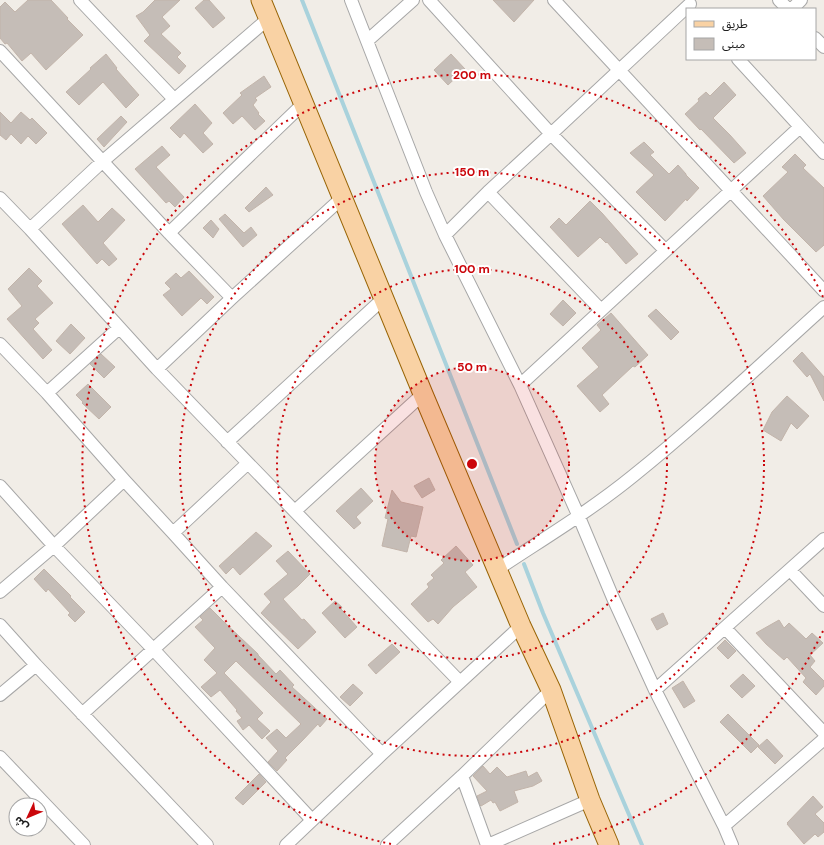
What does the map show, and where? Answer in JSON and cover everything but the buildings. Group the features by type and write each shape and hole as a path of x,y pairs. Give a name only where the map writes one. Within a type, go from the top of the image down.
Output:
{"main road":[{"path":"262,0 423,394 521,626 551,690 590,800 609,845"}],"street":[{"path":"80,0 174,99"},
{"path":"351,0 426,192 445,235 520,385 579,517 613,598 732,845"},
{"path":"367,41 413,0"},
{"path":"429,0 551,134 665,250"},
{"path":"554,0 824,291"},
{"path":"779,0 787,8"},
{"path":"793,8 801,0"},
{"path":"445,235 488,192 690,4"},
{"path":"30,229 103,161 269,18"},
{"path":"816,39 824,47"},
{"path":"0,52 169,233 232,298"},
{"path":"739,60 824,153"},
{"path":"169,233 304,103"},
{"path":"520,385 800,127"},
{"path":"488,192 601,310"},
{"path":"156,369 343,197"},
{"path":"0,198 30,229 156,369 460,682"},
{"path":"227,442 384,298"},
{"path":"498,569 579,517 633,476 709,412 824,307"},
{"path":"47,393 119,328"},
{"path":"0,344 47,393 222,587 382,754"},
{"path":"295,511 423,394"},
{"path":"173,532 248,463"},
{"path":"0,592 54,546 124,480"},
{"path":"0,486 54,546 312,820"},
{"path":"656,690 824,539"},
{"path":"790,570 824,606"},
{"path":"82,714 222,587"},
{"path":"0,626 207,845"},
{"path":"286,845 521,626"},
{"path":"725,628 824,733"},
{"path":"0,696 36,665"},
{"path":"387,845 462,776 551,690"},
{"path":"724,826 824,739"},
{"path":"0,757 84,845"},
{"path":"462,776 488,845 590,800"}],"waterway":[{"path":"302,0 517,544"},
{"path":"524,564 543,613 642,845"}]}
